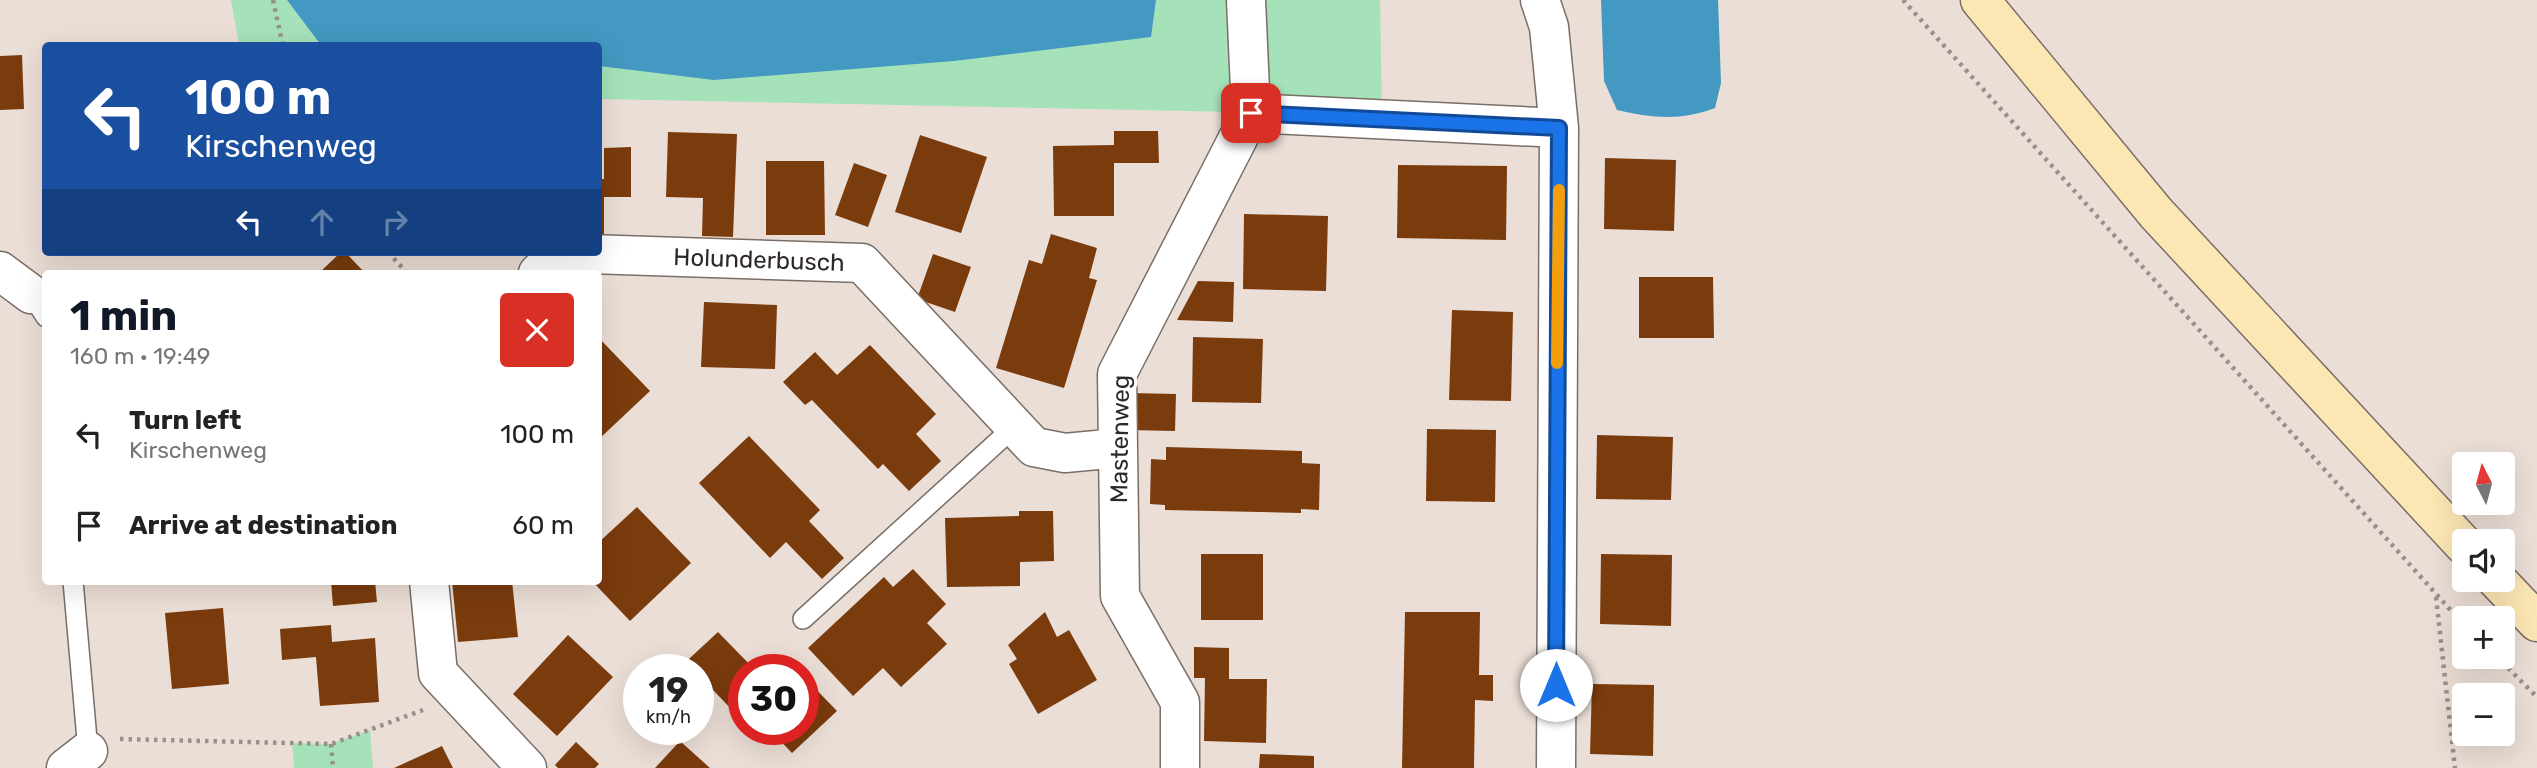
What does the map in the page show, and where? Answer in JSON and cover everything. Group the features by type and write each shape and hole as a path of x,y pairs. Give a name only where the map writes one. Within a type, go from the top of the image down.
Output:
{"main road":[{"path":"1980,0 2156,213 2452,532"},
{"path":"2509,592 2537,622"}],"street":[{"name":"Mastenweg","path":"1180,768 1180,702 1120,596 1116,374 1251,113 1246,0"},
{"path":"1540,0 1549,27 1559,128 1556,768"},
{"path":"1251,113 1559,128"},
{"name":"Holunderbusch","path":"602,254 862,263 1034,447 1065,453 1118,448"},
{"name":"Holunderbusch","path":"541,270 556,256"},
{"path":"0,271 38,306"},
{"path":"429,585 438,673 457,697 527,768"}],"lane":[{"path":"803,619 1014,427"},
{"path":"73,585 77,759"}],"path":[{"path":"273,0 282,42"},
{"path":"1903,0 2452,613"},
{"path":"392,256 404,270"},
{"path":"2436,597 2455,768"},
{"path":"2509,669 2537,697"},
{"path":"77,759 126,736 331,744 457,697"},
{"path":"331,744 333,768"}],"green space":[{"path":"231,0 1380,0 1382,115 602,99 602,42 238,42"},
{"path":"370,730 373,768 294,768 292,743 331,744"}],"water":[{"path":"287,0 1156,0 1151,37 954,61 714,80 602,66 602,42 319,42"},
{"path":"1601,0 1718,0 1721,83 1715,108 1690,115 1666,117 1617,110 1604,81"}],"building":[{"path":"22,55 24,109 0,110 0,56"},
{"path":"1114,131 1158,131 1159,163 1114,163 1114,216 1054,216 1053,146 1114,145"},
{"path":"668,132 737,134 733,237 702,236 703,198 666,197"},
{"path":"920,135 987,157 961,233 895,212"},
{"path":"631,147 631,197 604,197 602,237 602,179 604,148"},
{"path":"1605,158 1676,160 1674,231 1604,229"},
{"path":"766,161 824,161 825,235 766,235"},
{"path":"854,163 887,175 868,227 835,215"},
{"path":"1398,165 1507,166 1506,240 1397,238"},
{"path":"1244,214 1328,216 1326,291 1243,289"},
{"path":"1051,234 1097,248 1089,278 1097,280 1064,388 996,368 1029,260 1042,264"},
{"path":"933,254 971,267 955,312 917,299"},
{"path":"337,256 349,256 362,270 322,270"},
{"path":"1639,277 1713,277 1714,338 1639,338"},
{"path":"1198,281 1234,282 1233,322 1177,320"},
{"path":"704,302 777,305 775,369 701,367"},
{"path":"1452,310 1513,312 1511,401 1449,400"},
{"path":"1193,337 1263,339 1261,403 1192,402"},
{"path":"602,341 650,391 602,436"},
{"path":"870,345 936,414 916,434 941,461 909,491 883,464 878,469 812,400 805,405 783,382 815,352 837,375"},
{"path":"1130,393 1176,394 1175,431 1128,430"},
{"path":"1427,429 1496,430 1495,502 1426,501"},
{"path":"1597,435 1673,437 1671,500 1596,499"},
{"path":"749,436 820,510 809,521 844,558 822,579 786,542 770,558 699,483"},
{"path":"1166,447 1302,451 1302,463 1320,464 1319,510 1301,509 1301,513 1165,510 1165,505 1150,504 1151,459 1166,460"},
{"path":"637,507 691,563 630,621 596,585 602,585 602,539"},
{"path":"1019,511 1053,511 1054,561 1020,562 1020,586 947,587 945,518 1019,516"},
{"path":"1201,554 1263,554 1263,620 1201,620"},
{"path":"1601,554 1672,555 1671,626 1600,624"},
{"path":"913,569 946,604 927,623 947,644 901,687 883,668 853,696 819,660 819,654 814,654 808,648 884,577 893,587"},
{"path":"331,585 375,585 377,602 333,606"},
{"path":"452,585 512,585 518,637 458,642"},
{"path":"223,608 229,684 172,689 165,613"},
{"path":"1045,612 1057,637 1069,630 1097,680 1038,714 1009,664 1017,659 1008,645"},
{"path":"1405,612 1480,612 1479,675 1493,675 1493,701 1475,700 1474,768 1402,768"},
{"path":"331,625 332,642 375,638 379,702 320,706 316,657 282,660 280,629"},
{"path":"718,632 739,654 728,654 728,706 714,691 714,654 694,654"},
{"path":"568,635 613,677 557,736 513,694"},
{"path":"1194,647 1229,648 1229,679 1267,679 1266,743 1204,741 1205,678 1194,678"},
{"path":"1592,684 1654,685 1653,756 1590,754"},
{"path":"819,692 837,711 819,728"},
{"path":"576,742 599,764 595,768 558,768 555,765"},
{"path":"676,745 684,745 710,768 655,768"},
{"path":"784,745 801,745 792,753"},
{"path":"442,746 453,768 394,768"},
{"path":"1260,754 1314,756 1314,768 1259,768"}],"slow traffic":[{"path":"1557,363 1559,190"}],"route":[{"path":"1251,113 1559,128 1556,685"}]}
